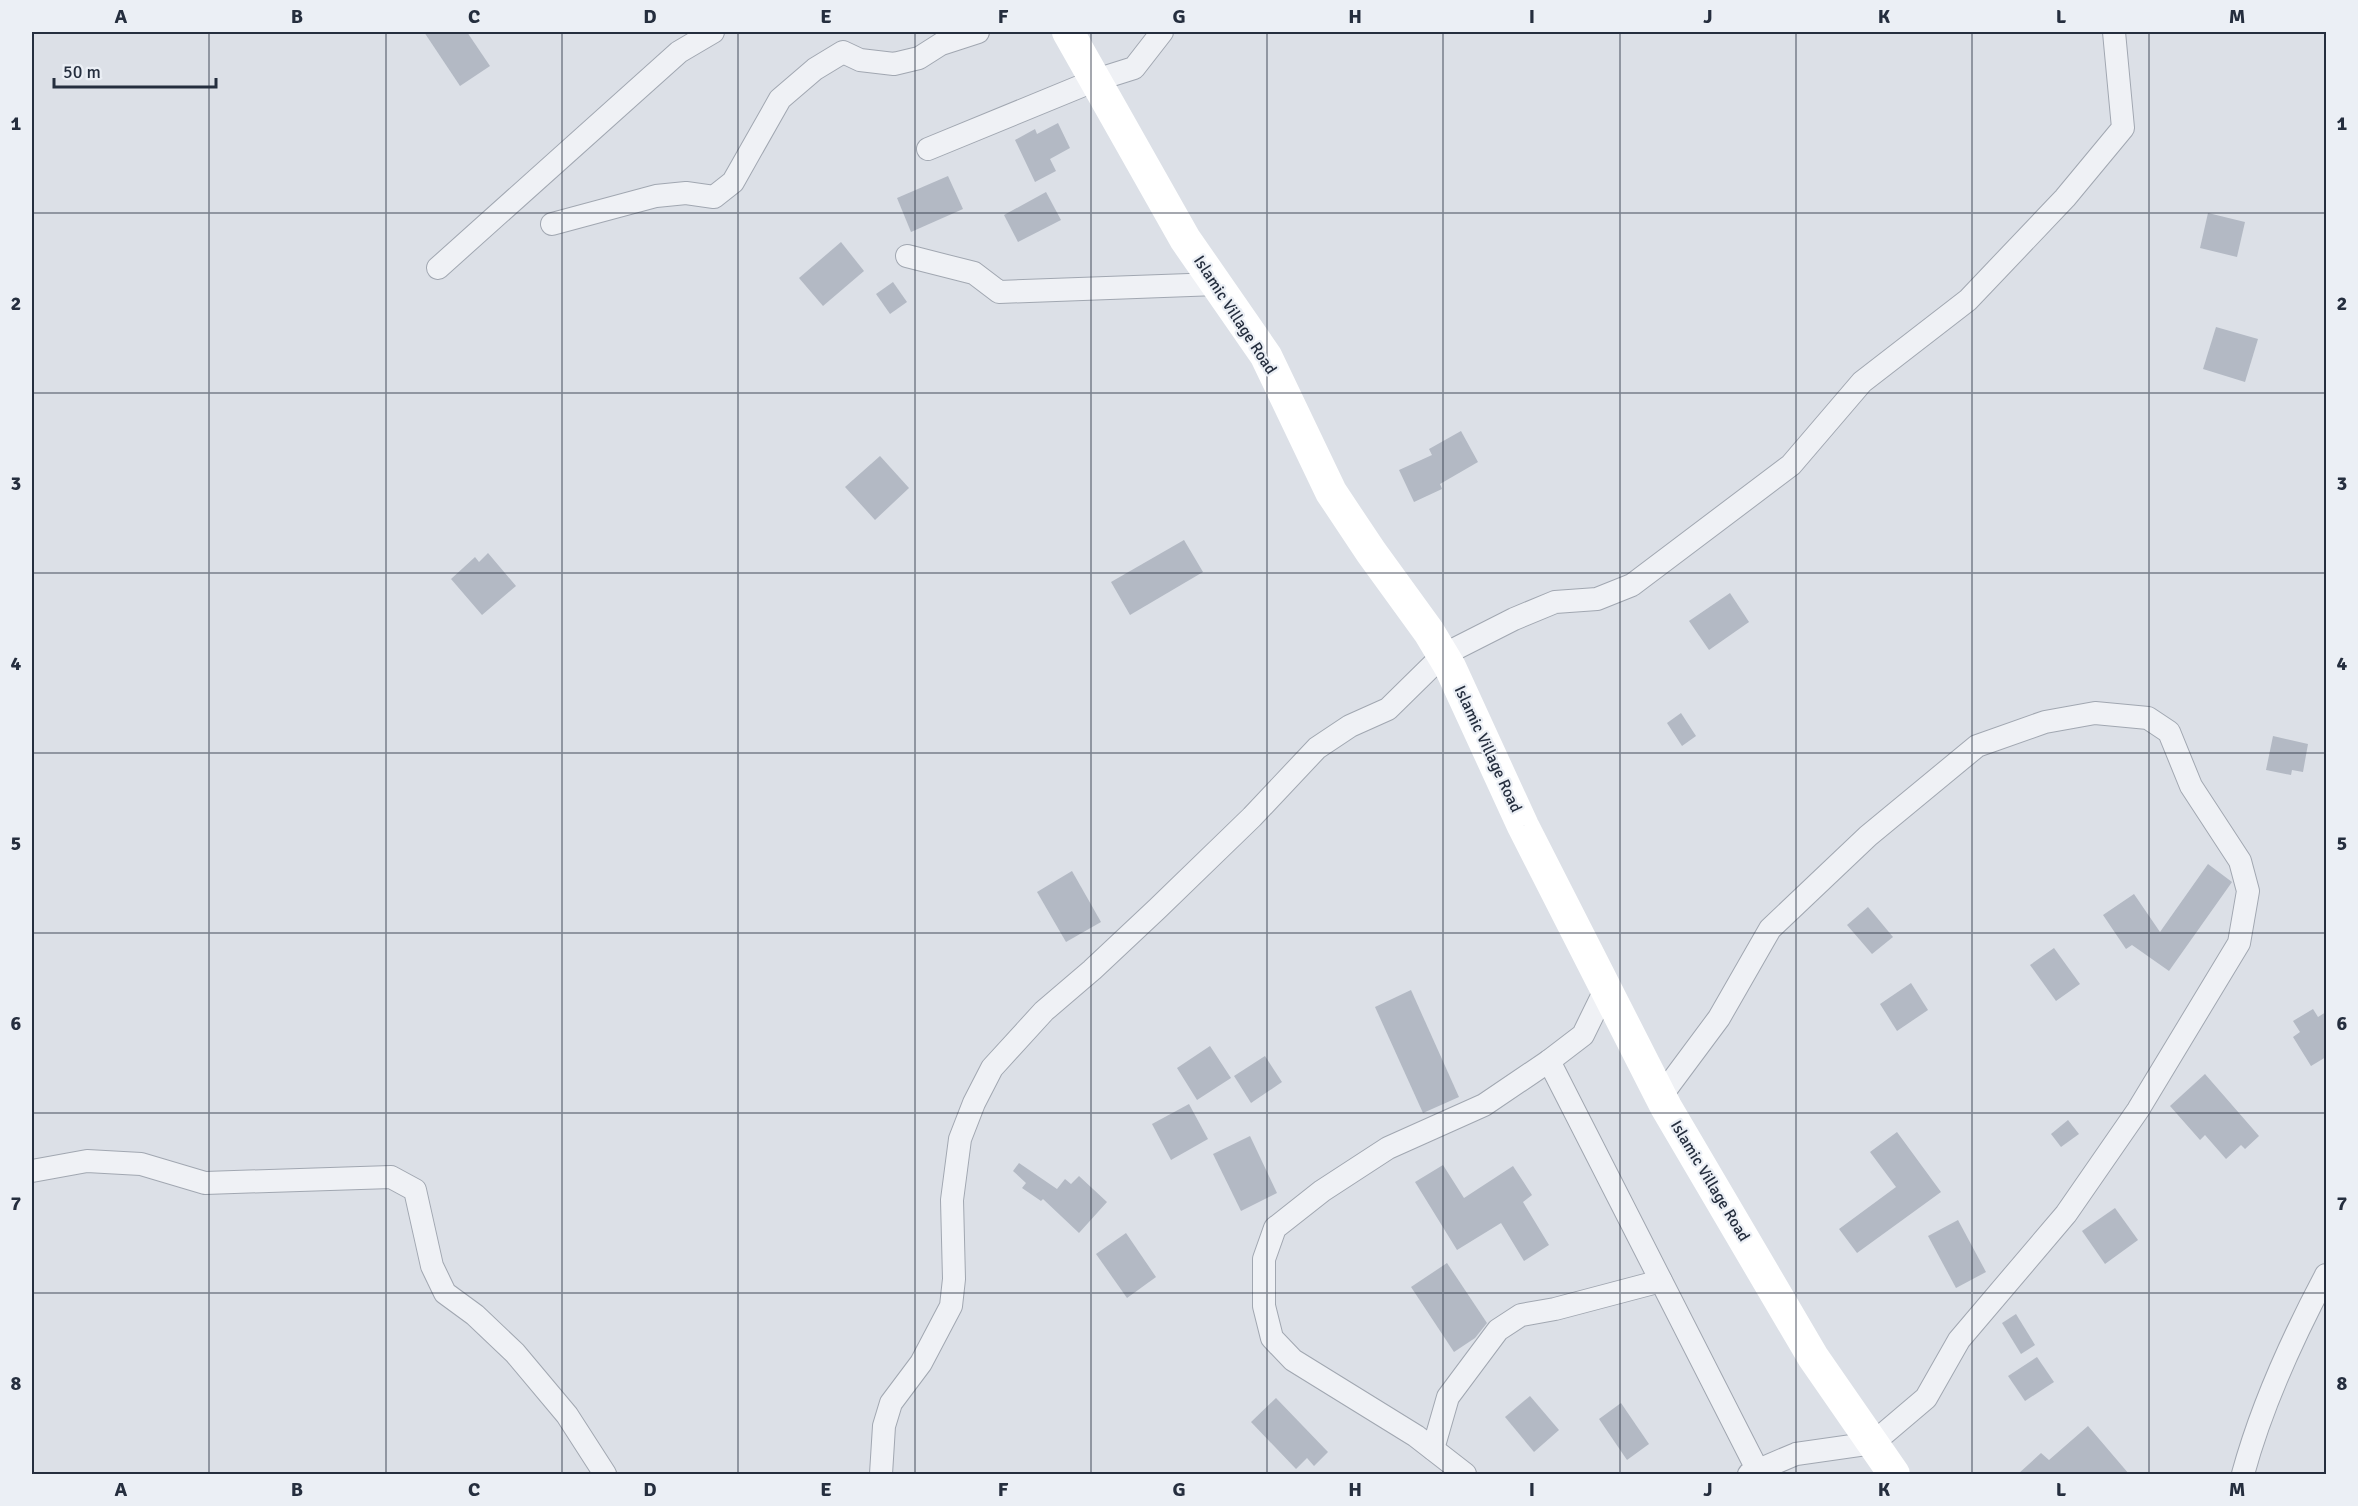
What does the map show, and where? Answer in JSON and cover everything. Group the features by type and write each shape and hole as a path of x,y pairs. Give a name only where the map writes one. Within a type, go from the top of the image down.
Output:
{"street":[{"path":"438,268 679,52 713,32"},
{"path":"552,224 656,196 686,193 714,197 733,182 780,99 815,69 843,52 860,60 894,64 919,58 941,44 978,32"},
{"name":"Islamic Village Road","path":"1068,32 1185,239 1266,356 1331,492 1443,655 1523,826 1660,1096 1814,1356 1894,1474"},
{"path":"928,148 1096,80 1134,68 1162,32"},
{"path":"881,1474 884,1426 891,1403 921,1364 951,1306 954,1279 952,1200 960,1139 974,1102 992,1068 1044,1011 1157,909 1252,817 1317,748 1350,726 1388,708 1443,655 1514,619 1555,602 1597,599 1632,585 1791,465 1862,382 1968,300 2065,198 2124,128 2114,32"},
{"path":"907,256 974,273 999,292 1217,284"},
{"path":"1549,1061 1661,1281 1753,1473 1796,1454 1873,1443 1926,1398 1959,1340 2066,1214 2138,1110 2239,943 2248,891 2240,861 2191,786 2169,732 2148,718 2095,714 2045,722 1977,746 1868,836 1770,929 1719,1018 1660,1096"},
{"path":"1465,1474 1377,1411 1293,1360 1272,1338 1264,1306 1264,1259 1275,1228 1322,1191 1388,1148 1485,1105 1583,1035 1606,988"},
{"path":"32,1171 87,1161 141,1164 205,1183 391,1177 415,1190 432,1266 445,1293 475,1315 515,1353 567,1415 605,1474"},
{"path":"2243,1474 2256,1426 2295,1333 2326,1275"},
{"path":"1432,1449 1448,1397 1498,1330 1521,1315 1556,1309 1661,1281"}],"building":[{"path":"424,32 467,32 490,66 460,86"},
{"path":"1058,123 1070,148 1050,159 1056,171 1035,182 1015,140 1035,129 1037,134"},
{"path":"948,176 963,209 911,232 897,198"},
{"path":"1046,192 1061,220 1018,242 1004,215"},
{"path":"2208,213 2245,222 2237,257 2200,248"},
{"path":"841,242 864,271 823,306 799,278"},
{"path":"893,282 907,302 890,314 876,294"},
{"path":"2216,327 2258,339 2245,382 2203,369"},
{"path":"1461,431 1478,462 1440,484 1442,489 1414,502 1399,470 1432,455 1429,449"},
{"path":"880,456 909,488 875,520 845,487"},
{"path":"1184,540 1203,572 1130,615 1111,582"},
{"path":"488,553 516,586 482,615 451,579 475,557 479,562"},
{"path":"1730,593 1749,622 1709,650 1689,621"},
{"path":"1681,713 1696,736 1682,746 1667,723"},
{"path":"2273,736 2308,744 2303,772 2292,770 2291,775 2266,770"},
{"path":"2208,864 2232,882 2169,971 2132,945 2126,949 2103,915 2134,894 2160,932"},
{"path":"1072,871 1101,922 1066,942 1037,892"},
{"path":"1868,907 1893,937 1872,954 1847,925"},
{"path":"2054,948 2080,984 2056,1001 2030,965"},
{"path":"1911,983 1928,1010 1897,1031 1880,1004"},
{"path":"1411,990 1459,1097 1423,1113 1375,1007"},
{"path":"2313,1009 2318,1017 2326,1012 2326,1057 2311,1066 2293,1037 2300,1032 2293,1021"},
{"path":"1210,1046 1231,1078 1197,1100 1177,1068"},
{"path":"1265,1056 1282,1082 1251,1103 1234,1076"},
{"path":"2205,1074 2259,1136 2245,1149 2241,1145 2226,1159 2205,1135 2200,1140 2170,1106"},
{"path":"1189,1104 1208,1139 1171,1160 1152,1124"},
{"path":"2068,1120 2079,1134 2061,1147 2051,1134"},
{"path":"1897,1132 1941,1192 1857,1253 1839,1229 1896,1187 1870,1152"},
{"path":"1250,1136 1277,1193 1241,1211 1213,1154"},
{"path":"1019,1163 1057,1189 1065,1179 1071,1184 1079,1176 1107,1202 1079,1233 1043,1199 1041,1201 1022,1188 1026,1183 1013,1171"},
{"path":"1443,1165 1464,1198 1513,1166 1532,1195 1523,1202 1549,1245 1524,1261 1501,1223 1457,1250 1415,1182"},
{"path":"2115,1208 2138,1240 2105,1264 2082,1231"},
{"path":"1958,1220 1986,1272 1956,1288 1928,1236"},
{"path":"1126,1233 1156,1277 1127,1298 1096,1254"},
{"path":"1447,1263 1487,1323 1475,1338 1454,1352 1411,1287"},
{"path":"2016,1314 2035,1345 2021,1354 2002,1323"},
{"path":"2037,1357 2054,1382 2025,1401 2008,1376"},
{"path":"1530,1396 1559,1430 1534,1452 1505,1417"},
{"path":"1276,1398 1328,1452 1314,1466 1307,1458 1296,1469 1251,1422"},
{"path":"1621,1403 1649,1444 1627,1460 1599,1419"},
{"path":"2088,1426 2129,1474 2018,1474 2041,1453 2049,1460"}]}
